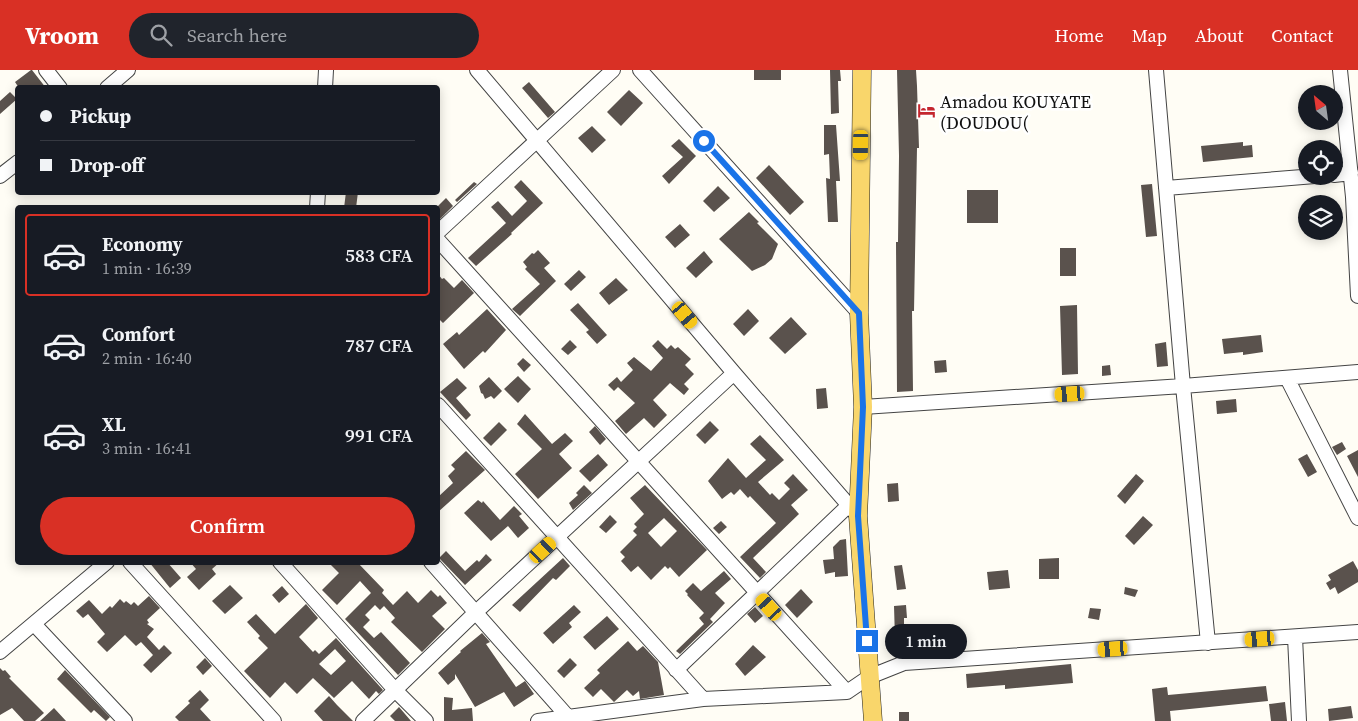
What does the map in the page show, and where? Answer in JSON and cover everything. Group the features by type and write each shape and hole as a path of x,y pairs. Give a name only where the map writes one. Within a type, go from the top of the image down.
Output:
{"main road":[{"path":"862,70 859,313 863,407 853,510 873,721"}],"street":[{"path":"46,70 58,85"},
{"path":"110,85 128,70"},
{"path":"325,85 326,70"},
{"path":"476,70 734,374 853,510 756,593 676,670"},
{"path":"440,230 613,70"},
{"path":"640,70 859,313"},
{"path":"1156,70 1183,386 1208,643"},
{"path":"1340,70 1350,173 1355,197 1358,296"},
{"path":"0,176 15,164"},
{"path":"1343,174 1350,173"},
{"path":"1166,188 1298,177"},
{"path":"440,242 847,692"},
{"path":"863,407 1183,386 1358,372"},
{"path":"363,721 475,613 734,374"},
{"path":"1286,378 1358,518"},
{"path":"440,408 703,699"},
{"path":"0,651 103,565"},
{"path":"133,565 274,721"},
{"path":"283,565 396,691 426,721"},
{"path":"434,565 568,717"},
{"path":"34,624 125,721"},
{"path":"538,721 703,699 847,692 869,677 904,663 1358,632"},
{"path":"1295,637 1299,721"}],"building":[{"path":"32,70 44,85 17,85 15,82"},
{"path":"754,70 781,70 781,80 754,80"},
{"path":"830,70 840,70 841,81 838,81 839,113 831,114"},
{"path":"897,70 916,70 919,148 917,148 914,311 912,311 913,391 897,392 896,242 898,242 899,156"},
{"path":"529,82 555,112 548,118 522,88"},
{"path":"629,90 643,103 621,126 607,112"},
{"path":"10,92 15,97 15,101 0,114 0,101"},
{"path":"824,125 836,125 840,181 836,181 838,222 828,222 826,178 830,179 829,154 824,155"},
{"path":"592,126 606,140 592,153 578,138"},
{"path":"679,139 696,156 669,184 662,176 683,157 671,146"},
{"path":"1243,142 1243,146 1252,145 1253,157 1203,162 1201,146"},
{"path":"769,165 804,202 790,215 756,178"},
{"path":"521,180 543,203 476,266 468,258 506,223 491,207 498,201 512,216 527,201 514,187"},
{"path":"474,182 477,184 457,202 455,200"},
{"path":"1152,184 1157,236 1146,237 1141,185"},
{"path":"718,186 730,198 714,212 703,201"},
{"path":"967,190 998,190 998,223 967,223"},
{"path":"346,195 358,195 356,205 344,205"},
{"path":"446,198 453,206 440,219 440,205"},
{"path":"749,212 778,244 772,259 765,265 752,271 719,239"},
{"path":"680,224 690,235 675,248 665,237"},
{"path":"1060,248 1076,248 1076,276 1060,276"},
{"path":"538,250 550,263 544,268 556,281 520,316 512,309 540,284 525,269 527,267 523,262"},
{"path":"704,251 713,262 696,278 686,268"},
{"path":"579,270 586,277 571,291 564,284"},
{"path":"440,276 454,288 462,280 474,293 443,323 440,320"},
{"path":"616,278 628,290 609,305 599,293"},
{"path":"578,303 607,335 597,344 586,332 589,330 570,310"},
{"path":"1077,305 1078,374 1062,375 1060,306"},
{"path":"487,309 506,330 485,353 483,351 464,369 443,344 457,332 459,335"},
{"path":"748,309 759,321 744,336 733,324"},
{"path":"791,317 807,334 785,354 769,338"},
{"path":"1261,335 1263,352 1243,355 1243,352 1224,354 1222,339"},
{"path":"570,340 577,347 568,355 561,349"},
{"path":"658,340 667,349 671,345 675,349 678,347 691,359 685,365 694,374 684,384 689,389 684,395 670,383 653,400 667,415 654,428 644,418 626,434 615,421 635,403 618,387 614,391 608,385 617,377 621,382 633,370 627,363 634,357 651,371 663,358 652,346"},
{"path":"1166,342 1168,366 1157,367 1155,344"},
{"path":"523,358 531,365 524,372 517,364"},
{"path":"946,360 947,372 935,373 934,361"},
{"path":"1110,365 1111,375 1102,376 1102,366"},
{"path":"518,376 531,389 518,403 504,389"},
{"path":"489,377 502,391 494,399 491,396 485,399 479,386"},
{"path":"457,378 467,388 456,398 471,415 466,420 440,392"},
{"path":"826,388 828,408 817,409 816,389"},
{"path":"1236,399 1237,412 1217,414 1216,401"},
{"path":"525,414 552,444 565,433 573,441 559,454 572,468 538,499 515,474 542,449 517,424"},
{"path":"710,421 719,430 705,444 696,435"},
{"path":"499,422 507,430 491,446 483,438"},
{"path":"595,426 606,439 600,445 589,432"},
{"path":"760,435 784,460 758,482 770,495 772,493 779,500 790,489 784,483 793,474 808,490 791,505 799,514 753,558 766,572 760,578 740,557 776,523 750,496 748,498 740,489 734,495 731,492 722,499 708,481 728,458 746,478 766,460 750,444"},
{"path":"1342,442 1346,449 1337,455 1332,447"},
{"path":"1358,450 1358,477 1347,456"},
{"path":"466,451 485,470 440,510 440,495 453,483 448,476 455,469 451,465"},
{"path":"598,454 608,465 590,482 579,471"},
{"path":"1307,454 1317,472 1308,477 1298,459"},
{"path":"1136,474 1144,481 1125,504 1117,496"},
{"path":"898,483 899,501 888,502 887,484"},
{"path":"584,485 592,493 573,510 569,503 578,495 576,493"},
{"path":"645,485 707,550 679,577 670,567 668,569 665,566 651,580 638,566 631,572 621,561 625,557 620,552 637,535 633,531 637,527 634,524 644,514 630,498","holes":["664,518 677,531 661,547 648,533"]},
{"path":"478,500 482,503 483,501 500,520 514,506 522,514 519,516 529,528 518,538 508,526 491,541 464,513"},
{"path":"610,515 617,522 606,533 599,527"},
{"path":"1143,516 1153,525 1134,545 1125,536"},
{"path":"721,521 727,527 719,534 713,528"},
{"path":"846,539 848,576 835,577 835,572 825,574 823,560 834,559 833,547 840,540"},
{"path":"446,551 465,571 477,560 479,562 486,554 492,560 465,585 440,557"},
{"path":"563,558 570,566 556,580 553,578 520,612 512,605"},
{"path":"1059,558 1059,579 1039,579 1039,559"},
{"path":"1353,561 1358,570 1358,582 1338,594 1335,587 1330,590 1326,583 1331,580 1328,575"},
{"path":"151,565 170,565 181,578 170,588"},
{"path":"193,565 217,565 212,569 216,574 199,590 187,577 196,569"},
{"path":"331,565 360,565 384,590 382,593 393,605 407,591 418,603 431,590 438,597 440,595 447,603 432,616 445,629 422,652 391,622 395,618 384,606 380,610 375,605 365,615 370,620 363,627 374,638 381,632 410,663 398,675 345,619 371,593 360,581 337,605 322,590 339,573"},
{"path":"902,565 906,589 897,590 894,566"},
{"path":"1008,570 1010,588 989,590 987,572"},
{"path":"724,571 731,579 715,593 725,603 710,619 713,622 680,654 676,651 704,624 699,618 704,613 685,591 693,583 701,591"},
{"path":"230,585 243,598 225,614 212,601"},
{"path":"282,586 289,594 279,603 272,595"},
{"path":"1125,587 1138,590 1135,597 1124,594"},
{"path":"801,589 813,602 797,618 785,605"},
{"path":"149,596 160,608 147,620 149,623 147,624 154,629 147,637 159,650 164,645 172,653 151,673 143,665 153,655 141,642 136,646 125,635 107,652 97,642 105,634 88,614 83,618 76,611 89,600 102,614 110,606 112,608 120,599 124,603 126,601 131,605 134,602 138,606"},
{"path":"306,604 318,618 299,637 313,652 315,650 319,654 336,638 383,690 379,694 376,691 369,699 352,681 334,698 313,678 297,694 285,682 270,698 244,671 268,648 247,622 256,614 275,634","holes":["335,649 346,661 331,675 319,664"]},
{"path":"574,605 581,612 569,623 572,627 553,644 543,633"},
{"path":"906,605 907,618 904,618 904,639 895,639 894,606"},
{"path":"755,607 763,616 755,623 747,614"},
{"path":"1090,608 1101,609 1099,620 1088,618"},
{"path":"607,616 619,629 595,650 583,637"},
{"path":"482,633 490,642 486,644 516,687 525,681 534,694 514,707 504,692 475,707 455,674 455,679 448,685 438,673"},
{"path":"628,641 637,651 643,646 658,662 664,695 640,699 639,691 633,696 627,690 614,702 601,689 593,697 584,688 600,673 597,670"},
{"path":"753,645 766,657 745,676 735,664"},
{"path":"205,658 212,666 203,675 196,667"},
{"path":"570,658 577,665 564,678 557,671"},
{"path":"1071,664 1073,683 1005,689 1005,685 967,688 966,674"},
{"path":"0,668 3,671 5,670 11,677 9,678 44,713 35,721 24,721 12,708 0,715"},
{"path":"65,670 110,717 106,721 94,710 91,713 57,679"},
{"path":"1266,686 1268,701 1170,711 1171,721 1155,721 1152,689 1167,687 1168,695"},
{"path":"200,690 209,700 200,709 211,721 179,721 175,717"},
{"path":"329,696 353,721 323,721 314,711"},
{"path":"444,697 453,698 452,710 472,708 473,721 444,721"},
{"path":"1285,702 1287,721 1271,721 1269,704"},
{"path":"1351,706 1353,718 1329,721 1328,709"},
{"path":"399,707 411,721 395,721 390,716"},
{"path":"54,708 66,721 40,721"},
{"path":"899,712 909,712 909,721 899,721"}],"place":[{"name":"Amadou KOUYATE (DOUDOU(","path":"926,111"}],"route":[{"path":"704,141 859,313 863,407 858,516 867,641"}]}
